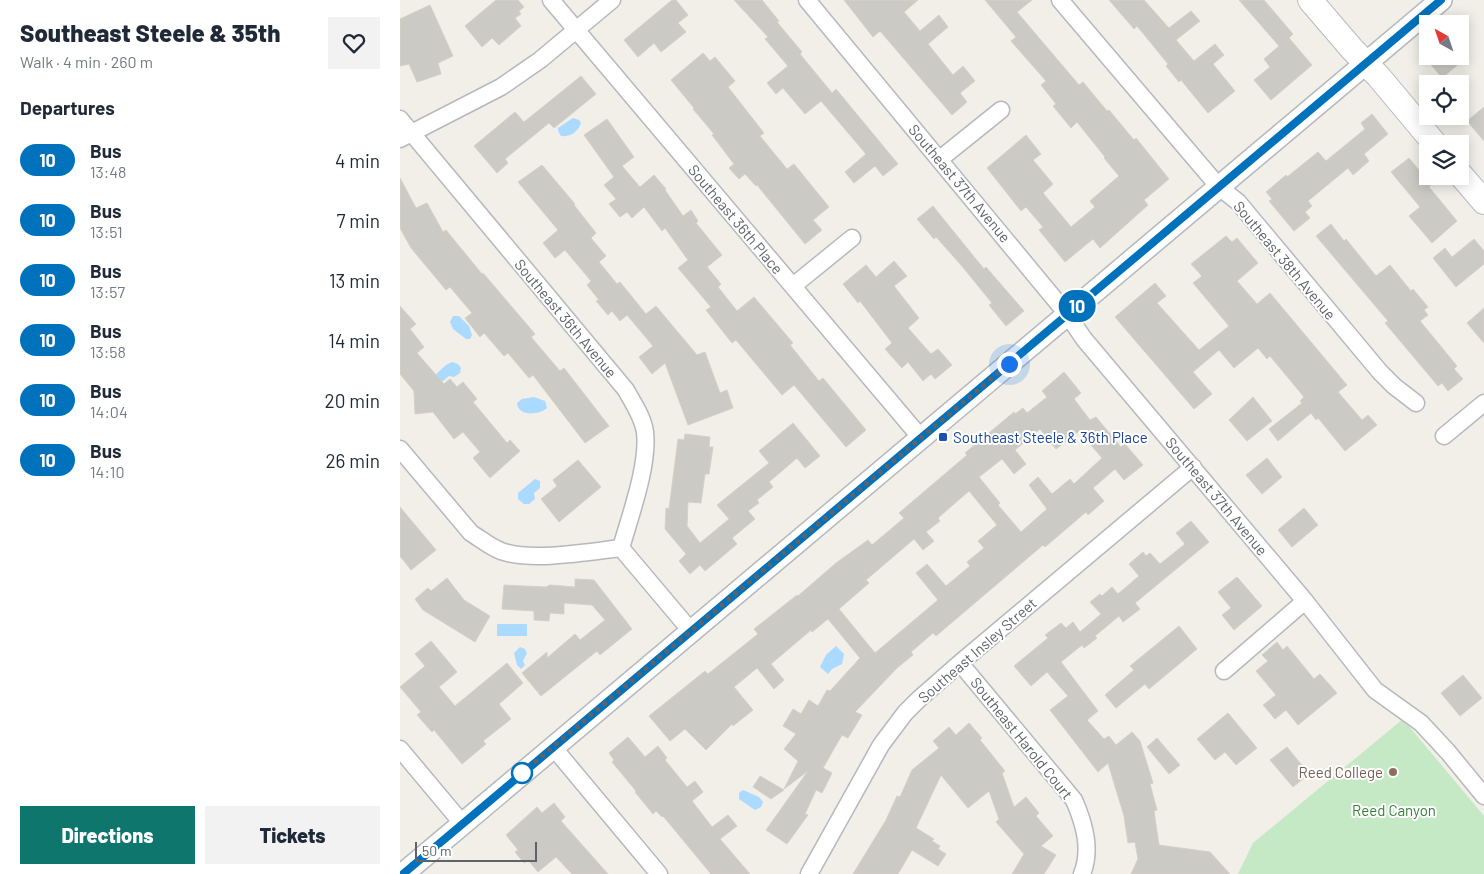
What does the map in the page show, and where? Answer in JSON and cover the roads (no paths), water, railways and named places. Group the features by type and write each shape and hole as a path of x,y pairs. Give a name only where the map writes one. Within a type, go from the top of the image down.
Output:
{"main road":[{"path":"1310,0 1379,77 1427,135"},
{"path":"1469,184 1484,202"}],"street":[{"name":"Southeast 36th Place","path":"551,0 921,438"},
{"path":"406,136 501,87 540,60 612,0"},
{"name":"Southeast 37th Avenue","path":"806,0 1068,314 1084,339 1305,601 1375,690 1427,728 1484,796"},
{"name":"Southeast 38th Avenue","path":"1060,0 1219,187 1238,202 1380,372 1416,403"},
{"path":"403,874 1441,0"},
{"path":"940,159 1001,110"},
{"name":"Southeast 36th Avenue","path":"400,119 406,136 626,390 639,415 645,431 645,452 621,548"},
{"path":"793,286 852,238"},
{"path":"1444,436 1484,403"},
{"path":"400,449 471,533 501,551 525,556 621,548 691,631"},
{"name":"Southeast Insley Street","path":"809,874 881,745 919,699 1193,467"},
{"path":"1224,671 1305,601"},
{"name":"Southeast Harold Court","path":"960,663 1074,800 1083,819 1087,845 1082,874"},
{"path":"553,747 659,874"},
{"path":"400,749 462,823"}],"water":[{"path":"573,118 581,123 578,129 570,135 561,136 558,128"},
{"path":"453,316 459,316 469,326 472,335 470,339 466,339 453,329 450,322"},
{"path":"452,362 458,364 461,368 460,373 454,377 449,376 439,384 434,376"},
{"path":"534,397 545,401 547,408 539,412 525,413 518,408 517,403 522,399"},
{"path":"535,479 540,481 540,488 534,493 535,499 529,504 524,504 518,499 518,493"},
{"path":"497,624 527,624 527,636 497,636"},
{"path":"836,646 844,654 842,664 832,669 828,674 820,667 826,655"},
{"path":"520,647 525,649 527,653 523,661 525,665 521,669 517,665 514,653"},
{"path":"743,790 759,797 763,802 761,807 755,810 739,799 739,793"}],"place":[{"name":"Southeast Steele & 36th Place","path":"943,437"},
{"name":"Reed College","path":"1393,772"}],"park label":[{"name":"Reed Canyon","path":"1394,810"}]}
